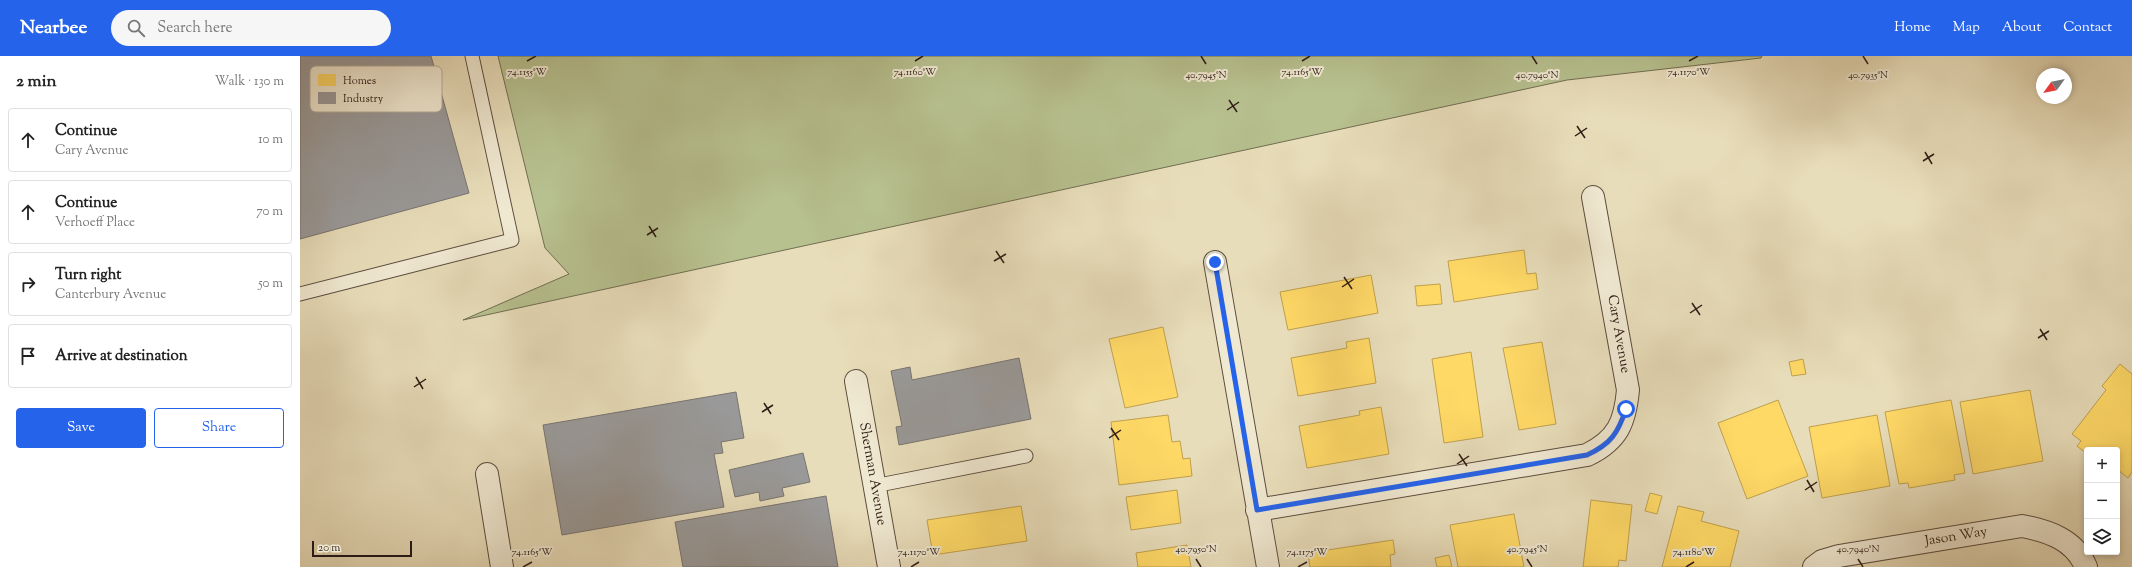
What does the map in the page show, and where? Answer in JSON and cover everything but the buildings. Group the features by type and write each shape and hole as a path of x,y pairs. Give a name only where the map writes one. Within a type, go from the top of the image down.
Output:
{"street":[{"name":"Cary Avenue","path":"1257,510 1587,455 1600,449 1612,439 1620,427 1626,409 1628,390 1593,197"},
{"path":"1215,262 1268,567"},
{"name":"Sherman Avenue","path":"856,381 889,567"},
{"path":"487,474 502,567"},
{"name":"Jason Way","path":"1814,567 1822,561 1840,556 2022,526 2046,530 2066,541 2083,560 2086,567"}],"lane":[{"path":"300,294 512,240 472,56"},
{"path":"874,486 1026,456"}],"green space":[{"path":"498,56 1762,56 1761,58 1567,80 463,320 569,274 545,248"}],"route":[{"path":"1215,262 1257,510 1587,455 1600,449 1612,439 1620,427 1626,409"}]}
